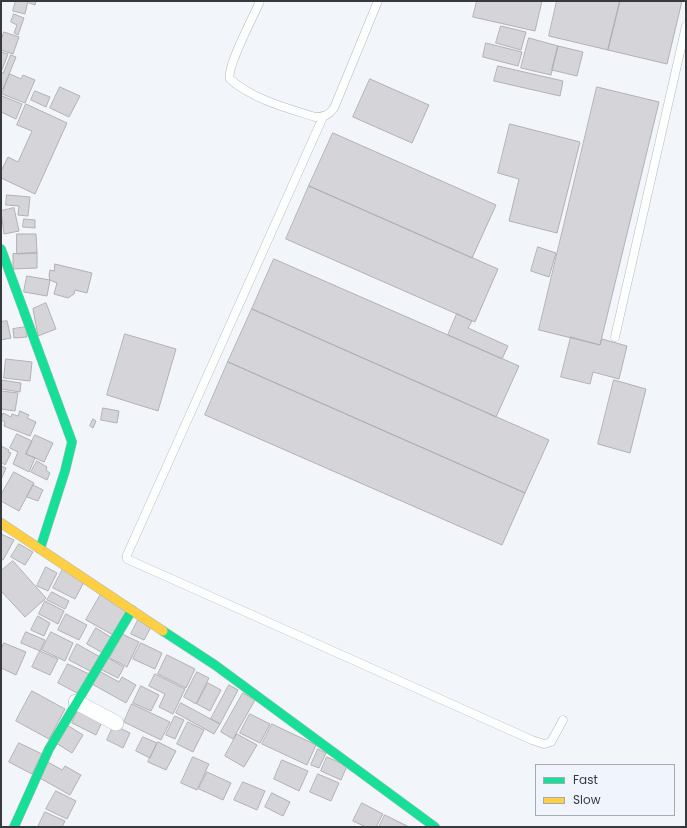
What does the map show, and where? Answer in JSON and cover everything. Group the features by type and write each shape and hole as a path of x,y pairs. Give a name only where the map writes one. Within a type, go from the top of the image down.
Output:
{"street":[{"path":"1,249 72,442 67,465 40,549"},
{"path":"1,523 215,665 434,827"},
{"path":"14,827 49,749 132,610"},
{"path":"76,702 116,723"}],"lane":[{"path":"260,1 228,72 230,79 237,86 268,100 315,117 323,117 330,114 334,108 378,1"},
{"path":"615,337 686,26"},
{"path":"323,117 127,554 127,559 532,740 544,744 551,742 563,720"}],"building":[{"path":"16,1 28,1 25,14 13,11"},
{"path":"30,1 36,1 35,5 29,3"},
{"path":"477,1 542,1 535,31 473,17"},
{"path":"557,1 620,1 608,50 549,36"},
{"path":"620,1 682,1 667,64 608,50"},
{"path":"14,14 24,18 18,35 14,33 17,25 11,22"},
{"path":"501,26 526,32 521,50 496,43"},
{"path":"4,32 19,37 13,54 1,50 1,41"},
{"path":"529,38 558,46 551,75 521,68"},
{"path":"486,43 522,52 518,66 483,57"},
{"path":"558,46 583,52 577,76 552,70"},
{"path":"1,52 8,54 2,70 1,70"},
{"path":"11,55 16,57 3,89 1,89 1,72 3,73"},
{"path":"498,66 563,81 560,96 494,81"},
{"path":"10,74 21,79 23,75 35,80 25,103 2,94"},
{"path":"370,79 429,105 412,143 353,117"},
{"path":"60,87 80,96 69,117 50,108"},
{"path":"597,87 659,102 600,345 539,330"},
{"path":"35,91 50,97 46,107 31,100"},
{"path":"2,96 22,104 16,119 1,112"},
{"path":"26,104 67,123 35,194 1,178 1,171 8,157 18,162 32,131 17,125"},
{"path":"510,124 580,142 557,233 509,221 519,179 498,173"},
{"path":"333,133 496,205 472,258 309,186"},
{"path":"309,186 498,269 475,322 286,239"},
{"path":"7,195 30,197 28,216 18,215 19,206 6,205"},
{"path":"14,208 19,231 4,234 1,211"},
{"path":"24,219 35,220 35,228 23,227"},
{"path":"17,234 36,234 37,253 17,254"},
{"path":"538,247 556,253 549,277 531,271"},
{"path":"37,253 37,268 13,269 13,254"},
{"path":"274,259 519,366 496,417 252,309"},
{"path":"55,264 92,273 87,293 75,290 74,294 68,298 54,294 57,283 50,280 49,276 50,270 54,271"},
{"path":"27,276 50,280 47,296 24,292"},
{"path":"46,303 56,329 38,336 33,309"},
{"path":"252,309 549,440 525,493 228,362"},
{"path":"457,314 472,321 468,328 508,346 502,359 448,335"},
{"path":"7,321 11,338 1,340 1,322"},
{"path":"26,327 27,337 14,338 13,329"},
{"path":"125,334 176,349 158,411 107,395"},
{"path":"571,337 600,345 602,339 627,346 619,379 593,372 590,384 561,377"},
{"path":"6,359 32,362 30,381 4,378"},
{"path":"228,362 525,493 502,545 205,415"},
{"path":"1,380 21,383 20,392 1,389"},
{"path":"614,380 646,389 630,453 598,444"},
{"path":"1,391 18,393 15,411 1,409"},
{"path":"103,408 119,411 117,423 101,420"},
{"path":"20,411 29,415 27,418 36,422 30,436 4,426 5,422 1,420 3,413 11,417 12,414 18,416"},
{"path":"93,419 96,421 93,428 90,426"},
{"path":"17,434 32,441 26,454 35,458 29,472 13,464 18,452 10,448"},
{"path":"35,435 53,443 44,462 26,454"},
{"path":"1,446 9,450 8,452 11,453 5,465 1,462"},
{"path":"37,461 47,467 46,470 50,473 47,480 31,472"},
{"path":"1,466 6,468 1,480"},
{"path":"14,472 34,483 19,511 1,501 1,495"},
{"path":"33,485 43,490 38,501 27,497"},
{"path":"1,534 14,540 3,560 1,559"},
{"path":"19,544 33,552 25,565 11,557"},
{"path":"13,561 46,598 25,617 1,591 1,571"},
{"path":"46,567 57,573 48,591 37,586"},
{"path":"63,569 85,580 75,599 53,588"},
{"path":"52,592 69,601 65,609 47,600"},
{"path":"101,594 129,610 115,636 86,620"},
{"path":"45,601 64,611 58,624 39,614"},
{"path":"66,614 87,625 79,640 58,630"},
{"path":"38,616 50,623 44,636 31,630"},
{"path":"139,618 152,625 144,640 131,634"},
{"path":"96,628 112,638 103,653 87,644"},
{"path":"26,632 45,640 40,651 21,643"},
{"path":"51,632 73,643 65,661 42,650"},
{"path":"122,634 139,642 127,667 110,658"},
{"path":"4,643 26,652 16,675 1,668 1,650"},
{"path":"141,643 162,653 155,669 133,659"},
{"path":"77,644 100,657 92,672 69,660"},
{"path":"40,651 58,659 50,675 32,667"},
{"path":"167,655 195,669 186,688 158,674"},
{"path":"106,657 124,667 118,678 100,669"},
{"path":"68,664 89,674 79,694 58,683"},
{"path":"99,671 119,682 122,677 136,685 126,703 92,684"},
{"path":"197,672 209,678 196,704 184,697"},
{"path":"155,674 185,689 173,714 159,707 165,694 149,686"},
{"path":"208,683 221,690 210,711 197,704"},
{"path":"229,685 238,690 220,724 211,719"},
{"path":"141,686 159,695 151,711 133,703"},
{"path":"32,691 65,709 49,739 16,721"},
{"path":"243,693 255,700 233,739 221,732"},
{"path":"181,703 220,724 214,734 176,713"},
{"path":"132,704 170,722 161,740 124,722"},
{"path":"79,708 103,720 96,735 72,723"},
{"path":"250,714 270,724 260,743 240,733"},
{"path":"175,716 184,720 175,739 166,735"},
{"path":"188,722 204,730 193,752 177,744"},
{"path":"272,724 316,745 307,765 262,744"},
{"path":"67,725 83,735 72,753 56,743"},
{"path":"114,725 130,733 123,748 107,740"},
{"path":"237,734 257,745 244,767 225,756"},
{"path":"143,737 157,743 150,758 136,751"},
{"path":"158,742 176,751 166,770 148,762"},
{"path":"19,743 42,754 32,774 9,762"},
{"path":"318,749 326,753 319,768 311,765"},
{"path":"193,757 209,764 197,790 181,783"},
{"path":"327,757 347,766 341,780 321,771"},
{"path":"282,760 308,771 299,791 274,779"},
{"path":"46,761 62,770 65,766 81,775 70,795 38,777"},
{"path":"207,772 231,783 223,800 199,789"},
{"path":"318,774 339,783 331,801 310,792"},
{"path":"243,782 265,791 257,810 234,800"},
{"path":"56,791 76,801 67,819 46,809"},
{"path":"272,793 290,802 283,816 265,807"},
{"path":"362,803 383,814 376,827 366,827 353,821"},
{"path":"45,812 65,821 62,827 38,827"},
{"path":"385,815 409,827 379,827"}],"traffic: fast":[{"path":"1,249 72,442 65,471 40,549"},
{"path":"14,827 49,749 132,610"},
{"path":"163,631 215,665 435,827"}],"traffic: slow":[{"path":"1,523 163,631"}]}
